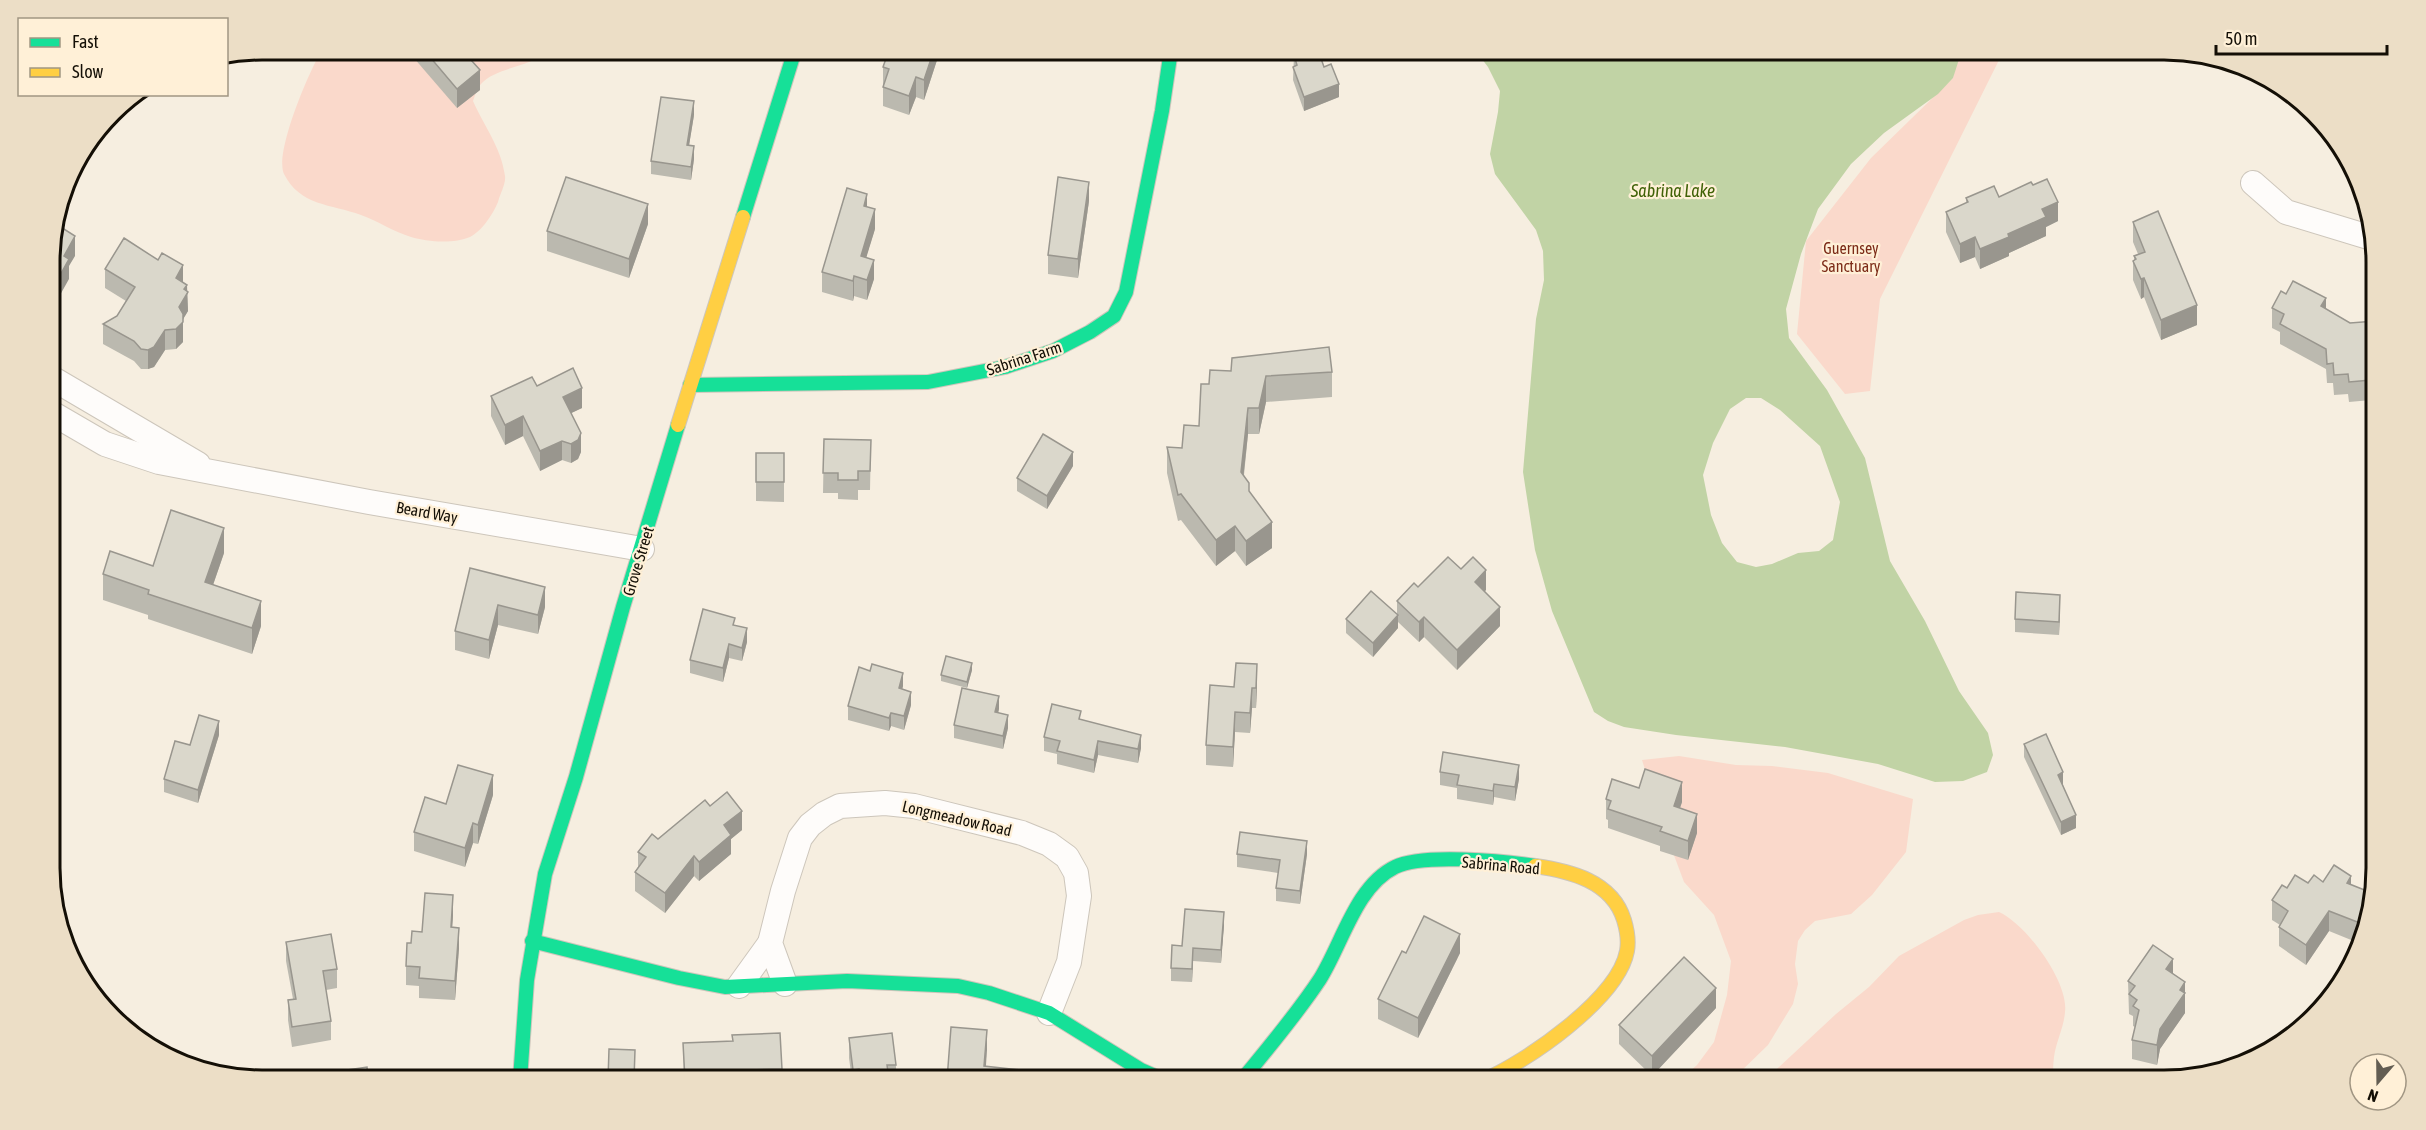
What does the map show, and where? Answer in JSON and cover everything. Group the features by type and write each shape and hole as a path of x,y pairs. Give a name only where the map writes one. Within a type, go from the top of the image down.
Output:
{"street":[{"name":"Grove Street","path":"521,1070 527,980 545,874 576,777 623,607 690,385 792,60"},
{"name":"Sabrina Farm","path":"690,385 928,382 1005,367 1053,351 1090,332 1114,316 1126,292 1162,111 1170,60"},
{"path":"2253,183 2286,212 2364,236"},
{"name":"Beard Way","path":"60,383 122,417 213,473"},
{"name":"Beard Way","path":"60,418 105,444 159,462 642,549"},
{"name":"Longmeadow Road","path":"739,986 770,943 800,838 810,825 824,814 840,806 885,802 914,806 1022,833 1048,844 1067,857 1076,873 1079,896 1069,962 1049,1013"},
{"name":"Sabrina Road","path":"1250,1070 1286,1027 1323,974 1368,889 1386,871 1399,864 1427,860 1507,863 1563,872 1597,884 1609,894 1620,909 1626,923 1628,945 1620,969 1596,1003 1506,1070"},
{"path":"532,941 679,978 725,987 878,981 958,986 989,993 1049,1013 1141,1070"},
{"path":"770,943 785,984"}],"green space":[{"path":"317,60 533,60 488,78 480,86 473,101 496,147 505,176 504,186 496,207 487,222 470,237 456,241 440,242 417,239 361,215 317,202 299,192 284,174 282,163 288,131"},
{"name":"Guernsey Sanctuary","path":"1957,60 1999,60 1880,299 1870,391 1845,394 1797,334 1806,241 1871,158 1953,78"},
{"path":"1679,756 1736,765 1772,766 1828,773 1913,799 1906,852 1872,895 1851,914 1815,921 1805,930 1798,941 1795,964 1798,984 1793,1004 1768,1045 1742,1070 1691,1070 1714,1042 1727,995 1731,961 1714,915 1684,882 1642,760"},
{"path":"1999,912 2010,919 2033,941 2053,970 2060,985 2065,1012 2056,1046 2053,1070 1776,1070 1869,987 1899,956 1964,920"}],"water":[{"name":"Sabrina Lake","path":"1483,60 1959,60 1953,78 1938,94 1884,133 1851,164 1818,209 1801,254 1786,309 1789,338 1827,390 1865,458 1890,561 1925,621 1959,691 1988,733 1993,755 1987,772 1963,781 1935,782 1878,764 1785,747 1624,727 1594,712 1552,611 1535,550 1523,472 1536,319 1544,280 1543,251 1536,230 1495,174 1490,154 1500,91","holes":["1746,398 1761,398 1780,410 1820,446 1840,502 1833,540 1819,551 1798,553 1772,564 1756,567 1737,562 1722,543 1711,515 1703,475 1713,443 1730,409"]}],"building":[{"path":"432,60 471,60 480,70 457,89"},
{"path":"885,60 931,60 924,80 916,77 909,96 883,87 889,69 883,67"},
{"path":"1296,60 1322,60 1324,67 1331,64 1339,84 1304,97 1293,67 1297,65"},
{"path":"661,97 694,101 687,145 694,146 691,167 651,161"},
{"path":"566,177 648,204 629,259 547,231"},
{"path":"1058,177 1089,182 1078,259 1048,255"},
{"path":"2047,179 2058,202 2042,209 2046,217 2008,234 2009,237 1980,249 1975,237 1960,244 1946,212 1968,202 1966,198 1994,186 1999,197 2031,182 2033,185"},
{"path":"847,188 867,194 864,206 875,209 861,256 874,260 867,280 854,276 853,281 822,272"},
{"path":"2158,211 2197,305 2161,320 2144,278 2141,279 2133,261 2136,259 2134,256 2145,252 2133,222"},
{"path":"63,229 75,236 64,256 69,259 60,275 60,249"},
{"path":"124,238 158,260 162,253 183,265 176,278 187,285 184,289 188,292 179,307 183,314 183,322 176,329 165,330 154,347 148,350 141,349 134,341 103,324 117,316 135,287 105,269"},
{"path":"2293,281 2326,298 2321,306 2350,323 2366,322 2366,380 2349,382 2348,374 2334,375 2333,363 2327,364 2326,349 2280,324 2284,314 2272,308 2281,291 2286,294"},
{"path":"1329,347 1332,372 1266,376 1259,408 1248,408 1241,472 1249,483 1249,491 1272,522 1246,541 1235,526 1216,540 1181,494 1178,495 1167,447 1182,448 1184,425 1199,426 1201,384 1209,384 1210,370 1231,371 1232,358"},
{"path":"573,368 582,388 563,397 581,433 578,440 571,444 562,441 540,451 523,416 505,425 491,396 532,377 537,386"},
{"path":"1043,434 1073,452 1047,496 1017,478"},
{"path":"824,439 871,440 870,471 858,471 858,480 838,480 838,473 823,473"},
{"path":"756,453 784,453 784,482 756,482"},
{"path":"171,510 224,528 205,582 261,601 252,628 148,594 149,590 103,574 110,551 153,566"},
{"path":"1448,557 1461,569 1473,557 1486,570 1475,582 1500,607 1457,650 1424,617 1419,622 1397,601 1414,583 1418,587"},
{"path":"470,568 545,587 538,615 498,605 489,640 455,631"},
{"path":"1371,591 1398,615 1373,643 1346,619"},
{"path":"2016,592 2060,595 2059,622 2015,619"},
{"path":"703,609 735,618 733,625 747,628 742,648 729,644 723,668 690,660"},
{"path":"946,656 972,663 967,682 941,675"},
{"path":"1236,663 1257,664 1256,688 1252,688 1250,713 1235,712 1233,747 1206,745 1210,685 1234,687"},
{"path":"872,664 903,673 899,688 911,692 904,716 891,713 889,718 848,706 859,667 870,671"},
{"path":"962,688 999,696 995,712 1008,715 1003,736 954,725"},
{"path":"1052,704 1081,711 1079,719 1141,735 1138,749 1098,741 1094,760 1057,751 1060,741 1044,737"},
{"path":"199,715 219,721 198,790 164,779 175,741 190,745"},
{"path":"2046,734 2063,772 2058,775 2076,815 2061,822 2024,744"},
{"path":"1443,752 1519,765 1515,787 1494,784 1493,791 1457,785 1459,775 1440,772"},
{"path":"458,765 493,775 478,825 473,823 465,848 414,832 425,797 446,804"},
{"path":"1645,769 1682,782 1674,806 1697,814 1688,841 1660,831 1662,827 1608,809 1611,801 1606,799 1612,779 1639,788"},
{"path":"727,792 742,811 724,825 731,835 699,862 694,856 665,893 635,872 646,857 638,852 652,834 658,839 705,800 710,806"},
{"path":"1240,832 1307,841 1300,891 1276,888 1280,860 1237,854"},
{"path":"2334,865 2351,876 2347,883 2365,890 2358,922 2329,911 2306,945 2279,927 2288,911 2272,900 2282,885 2287,888 2295,875 2308,883 2314,875 2323,882"},
{"path":"425,893 453,895 451,927 459,928 455,981 419,978 420,967 406,966 407,943 411,943 412,931 422,932"},
{"path":"1185,909 1224,912 1221,950 1193,948 1192,969 1171,968 1172,945 1182,946"},
{"path":"1424,916 1460,934 1418,1018 1378,999 1402,951 1406,953"},
{"path":"331,934 337,969 323,971 331,1021 292,1027 288,1000 296,999 286,942"},
{"path":"2153,945 2173,959 2166,969 2185,982 2180,990 2185,993 2160,1029 2157,1045 2132,1040 2139,1010 2133,1006 2137,1000 2129,994 2135,986 2128,981"},
{"path":"1684,957 1716,988 1652,1056 1619,1025"},
{"path":"951,1027 987,1030 984,1066 1021,1070 948,1070"},
{"path":"780,1033 782,1069 684,1070 683,1043 733,1041 732,1035"},
{"path":"892,1033 896,1065 887,1065 888,1070 853,1070 849,1038"},
{"path":"609,1049 635,1050 634,1070 608,1070"},
{"path":"367,1067 367,1070 347,1070"}],"traffic: fast":[{"path":"743,217 792,60"},
{"path":"690,385 928,382 1005,367 1053,351 1090,332 1114,316 1126,292 1162,111 1170,60"},
{"path":"521,1070 527,980 545,874 576,777 623,607 678,425"},
{"path":"1250,1070 1320,979 1351,917 1381,876 1395,867 1424,860 1484,860 1535,866"},
{"path":"532,941 679,978 725,987 847,981 958,986 989,993 1049,1013 1141,1070"}],"traffic: slow":[{"path":"678,425 743,217"},
{"path":"1504,1070 1545,1044 1589,1008 1607,989 1620,970 1627,951 1624,920 1610,896 1588,880 1562,871 1535,866"}]}
